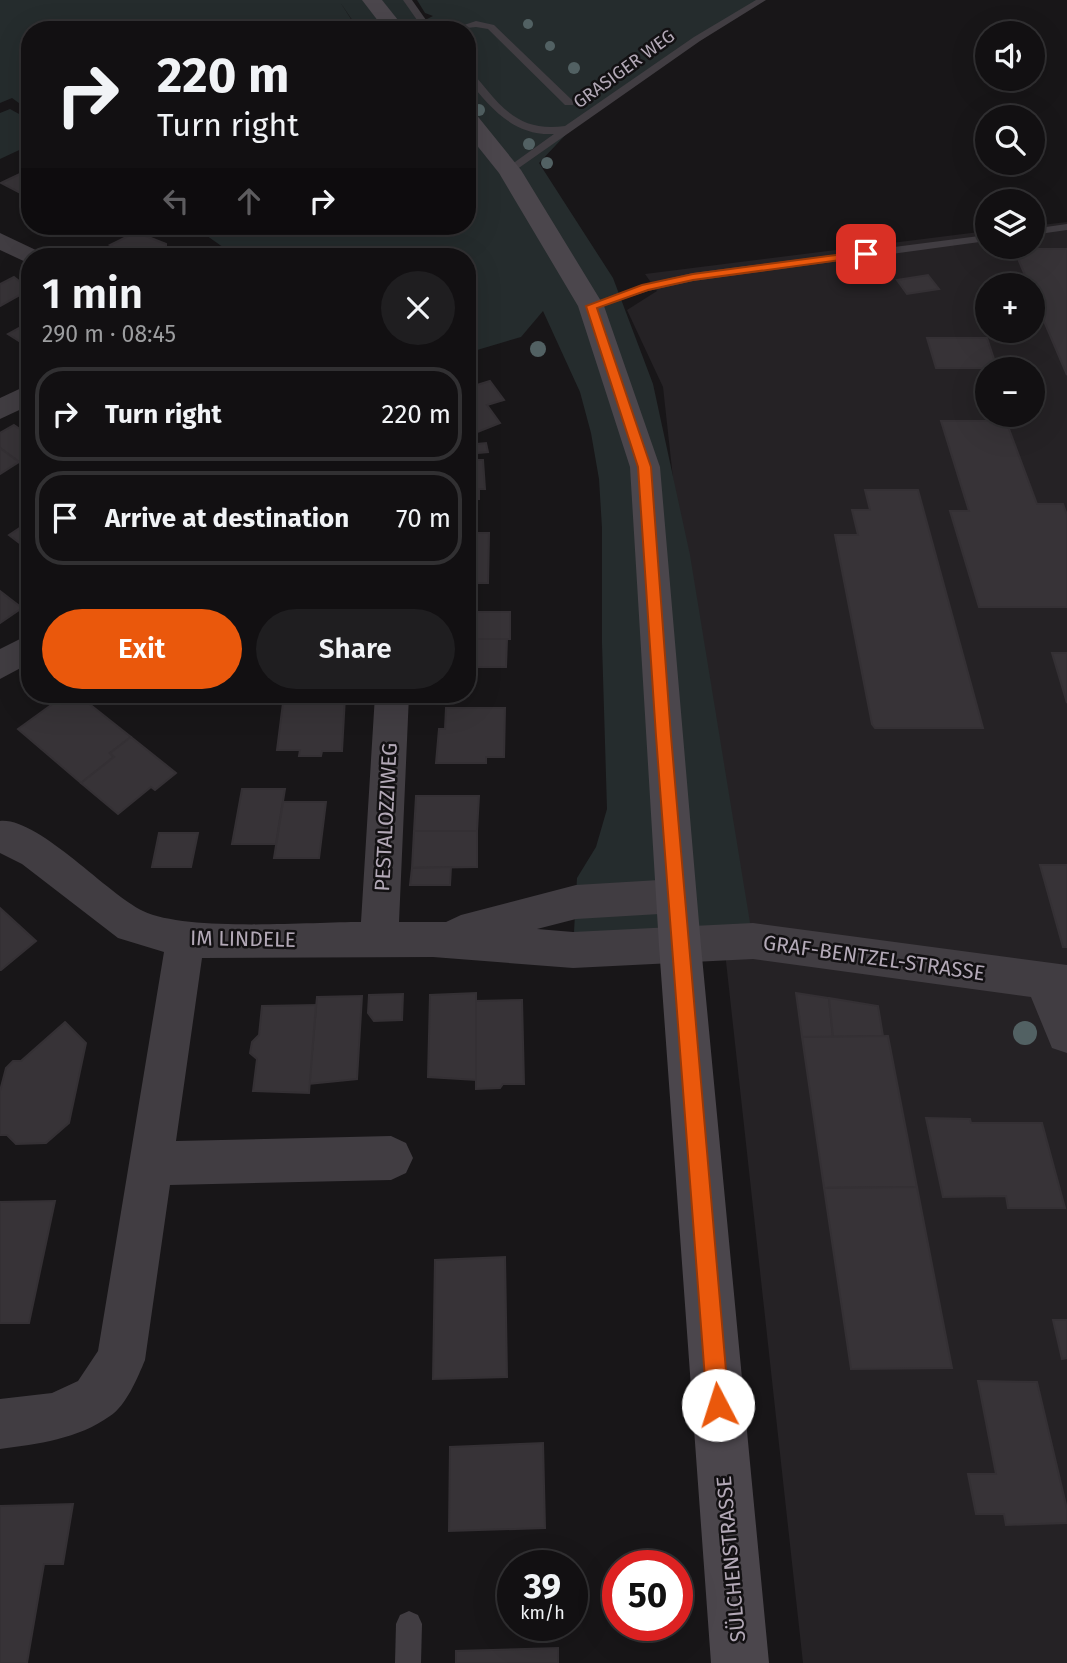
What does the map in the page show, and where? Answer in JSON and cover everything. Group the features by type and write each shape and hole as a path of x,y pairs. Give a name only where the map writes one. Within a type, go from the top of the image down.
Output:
{"main road":[{"path":"372,0 389,21"},
{"name":"SÜLCHENSTRASSE","path":"476,129 509,170 591,306 645,467 676,896 740,1663"}],"street":[{"path":"0,240 21,252"},
{"path":"0,410 21,398"},
{"path":"0,666 21,652"},
{"name":"PESTALOZZIWEG","path":"379,940 393,703"},
{"name":"IM LINDELE","path":"3,833 132,926 185,940 433,939 573,950 680,946"},
{"name":"IM LINDELE","path":"433,939 576,902 676,896"},
{"path":"0,1423 54,1418 95,1398 121,1360 185,940"},
{"name":"GRAF-BENTZEL-STRASSE","path":"680,946 753,941 1056,982"},
{"path":"1056,982 1067,1034"},
{"path":"153,1163 391,1158"}],"lane":[{"path":"407,0 422,21"},
{"name":"GRASIGER WEG","path":"509,170 696,39 762,0"},
{"path":"476,24 491,27 569,103"},
{"path":"476,83 511,123 531,132 572,128"},
{"path":"1045,231 1067,228"},
{"path":"591,306 645,288 693,277 975,240"},
{"path":"408,1663 409,1624"}],"shaded area":[{"path":"0,0 407,0 423,21 353,21 340,2 352,21 21,21 21,104 12,98 0,103"},
{"path":"417,0 762,0 742,10 572,128 539,163 613,278 653,384 690,555 753,941 573,950 577,878 596,847 607,809 602,528 599,479 580,392 543,311 521,337 476,350 476,248 224,248 206,235 476,235 476,21 423,21 433,16 425,13"},
{"path":"10,109 21,115 21,149 0,159 0,113"},
{"path":"1067,222 1067,1663 803,1663 663,387 627,310 657,291 645,274 975,233 975,259 1045,259 1045,225"}],"building":[{"path":"21,173 21,193 1,183"},
{"path":"130,235 144,235 166,244 166,248 115,248 110,245"},
{"path":"1045,249 1067,249 1067,375 1045,323 1045,273 1024,273 1018,259 1045,259"},
{"path":"928,275 939,289 907,294 897,280"},
{"path":"14,277 21,282 21,294 0,306 0,284"},
{"path":"21,327 21,342 8,334"},
{"path":"927,338 975,338 975,343 989,343 993,357 975,357 975,368 936,368"},
{"path":"490,381 504,400 487,405 500,423 476,433 476,385"},
{"path":"941,421 975,421 975,427 1008,427 1037,504 1063,504 1067,515 1067,607 979,607 950,511 969,511"},
{"path":"14,425 21,430 21,461 19,462 0,448 0,433"},
{"path":"486,443 488,452 476,453 476,444"},
{"path":"0,448 19,462 0,474"},
{"path":"476,460 483,460 485,489 479,489 479,499 476,499"},
{"path":"865,490 918,490 983,728 875,728 872,724 835,535 858,535 852,510 870,510"},
{"path":"21,527 21,544 9,535"},
{"path":"476,533 489,533 488,583 476,583"},
{"path":"0,591 21,609 0,623"},
{"path":"476,612 510,612 510,639 476,639"},
{"path":"476,639 507,639 506,667 476,667"},
{"path":"1052,653 1067,653 1067,703"},
{"path":"54,703 88,703 131,737 110,753 114,757 81,783 18,729"},
{"path":"283,703 345,703 342,751 322,751 321,756 299,756 300,750 277,750"},
{"path":"446,708 505,708 504,757 486,757 486,763 436,763 439,729 445,729"},
{"path":"131,737 176,773 155,790 151,787 118,814 81,783 114,757 110,753"},
{"path":"242,789 285,789 276,844 232,844"},
{"path":"416,796 479,796 477,831 414,831"},
{"path":"283,802 326,802 319,858 274,858"},
{"path":"414,831 477,831 477,867 412,868"},
{"path":"159,833 198,833 191,867 152,867"},
{"path":"1040,865 1067,865 1067,947 1063,947"},
{"path":"451,867 450,885 410,885 412,868"},
{"path":"0,908 36,941 1,970 0,970"},
{"path":"476,993 476,1080 428,1077 430,995"},
{"path":"796,993 829,998 833,1037 802,1037"},
{"path":"403,994 402,1020 374,1021 368,1013 369,995"},
{"path":"362,996 357,1079 309,1084 317,997"},
{"path":"829,998 878,1006 883,1036 833,1037"},
{"path":"522,1000 524,1084 503,1084 500,1088 476,1089 476,1001"},
{"path":"316,1005 309,1093 253,1091 257,1059 250,1053 252,1042 259,1035 262,1006"},
{"path":"65,1022 86,1043 69,1123 46,1143 16,1144 7,1135 0,1135 0,1091 6,1068 13,1061 21,1061"},
{"path":"888,1036 917,1187 824,1188 802,1037"},
{"path":"926,1118 970,1119 971,1123 1042,1123 1065,1208 1008,1208 1006,1196 943,1197"},
{"path":"917,1187 952,1368 851,1369 824,1188"},
{"path":"55,1201 29,1323 0,1323 0,1202"},
{"path":"505,1257 507,1377 433,1379 435,1260"},
{"path":"1053,1320 1067,1320 1067,1358 1062,1359"},
{"path":"978,1381 1037,1382 1067,1509 1067,1523 1006,1525 1004,1514 976,1514 968,1474 996,1474"},
{"path":"543,1443 545,1528 449,1531 450,1447"},
{"path":"73,1504 63,1564 44,1564 27,1663 0,1663 0,1506"},
{"path":"558,1648 558,1663 456,1663 456,1651"}],"route":[{"path":"718,1405 663,736 645,467 591,306 645,288 693,277 866,254"}]}
